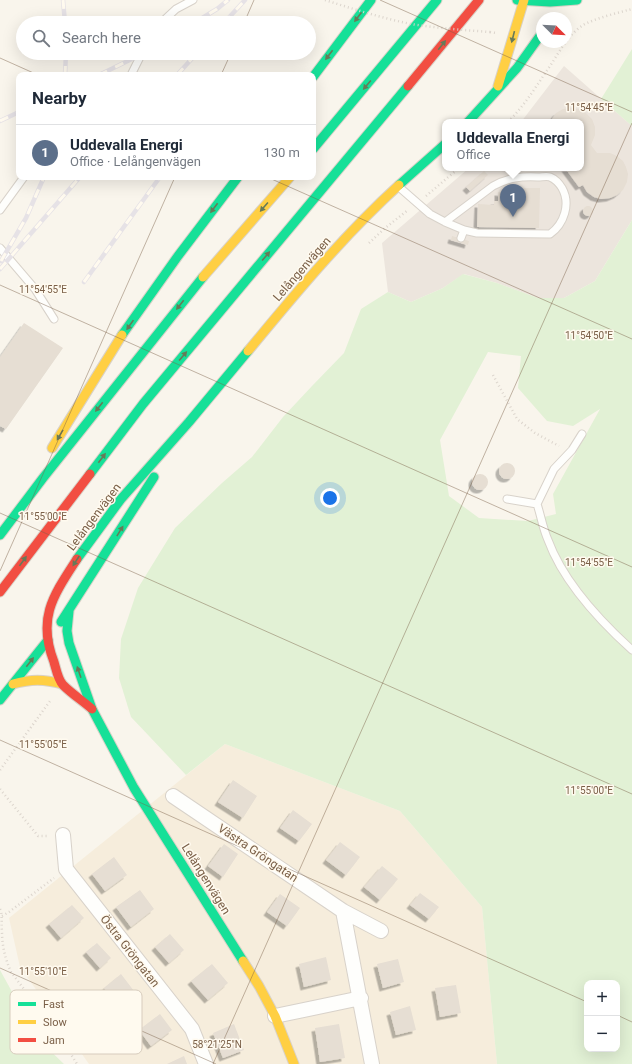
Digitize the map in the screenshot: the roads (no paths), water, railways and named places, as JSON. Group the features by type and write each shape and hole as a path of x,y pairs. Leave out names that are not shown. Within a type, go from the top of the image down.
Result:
{"main road":[{"path":"316,73 371,0"},
{"path":"316,146 437,0"},
{"path":"0,592 142,404 479,0"},
{"path":"517,0 549,4 577,0"},
{"path":"496,91 507,60 517,19 524,0"},
{"path":"471,119 520,66 536,44"},
{"name":"Lelångenvägen","path":"92,709 62,684 50,652 47,616 57,589 121,499 189,422 312,274 374,208 442,147"},
{"path":"8,524 72,415 122,335 178,256 236,180"},
{"path":"0,535 192,290 287,180"},
{"name":"Lelångenvägen","path":"48,640 69,611 189,422"},
{"name":"Lelångenvägen","path":"69,611 67,631 69,643 92,709 134,788 259,986 275,1016 294,1064"},
{"path":"0,700 48,640"},
{"path":"13,684 29,679 62,684"}],"street":[{"name":"Västra Gröngatan","path":"173,796 343,911 381,931"},
{"name":"Östra Gröngatan","path":"63,835 66,869 192,1029 206,1064"},
{"path":"343,911 372,1064"},
{"path":"275,1016 360,998"}],"lane":[{"path":"168,16 176,9 193,0"},
{"path":"132,72 138,60"},
{"path":"398,186 430,214 445,222 464,230 477,233 550,234 557,229 565,214 566,204 563,189 558,182 551,177 526,176 509,179 493,186 445,222"},
{"path":"0,210 22,180"},
{"path":"461,238 464,230"},
{"path":"0,248 35,289 54,318"},
{"path":"582,434 572,450 554,469 537,504 547,539 564,572 584,601 632,650"},
{"path":"507,499 537,504"}],"railway":[{"path":"63,0 64,16"},
{"path":"206,16 228,0"},
{"path":"230,16 245,0"},
{"path":"65,72 66,60"},
{"path":"105,72 130,60"},
{"path":"180,72 191,60"},
{"path":"0,121 16,113"},
{"path":"1,261 26,218 43,180"},
{"path":"0,269 77,180"},
{"path":"84,282 158,180"}],"place":[{"name":"Uddevalla Energi","path":"513,217"}]}
